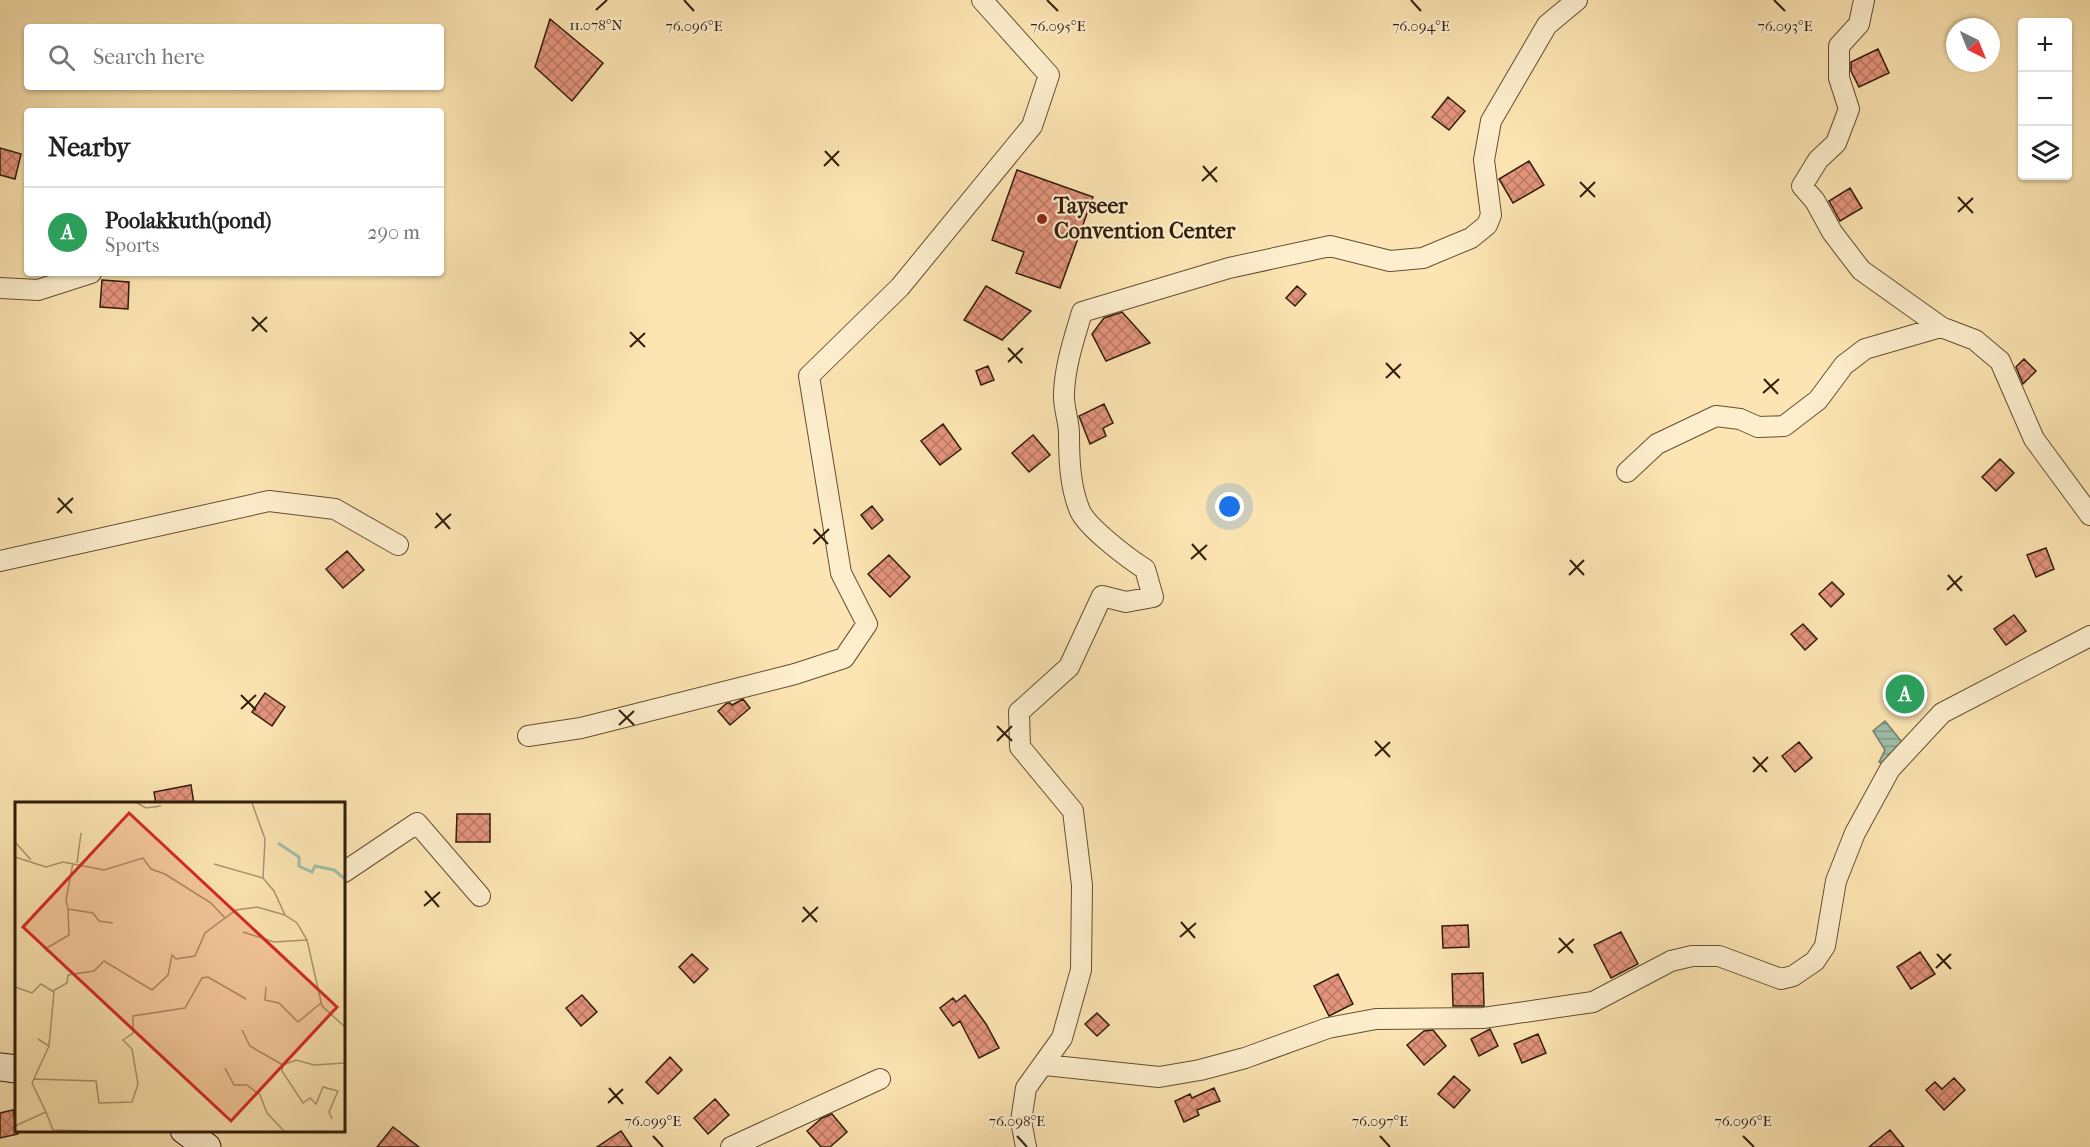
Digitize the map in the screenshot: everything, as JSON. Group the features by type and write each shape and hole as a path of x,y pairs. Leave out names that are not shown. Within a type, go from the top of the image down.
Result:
{"main road":[{"path":"0,1067 15,1069"},
{"path":"185,1132 207,1147"}],"street":[{"path":"528,736 581,728 795,674 844,658 867,624 841,573 809,376 900,287 1032,126 1049,75 982,0"},
{"path":"1026,1147 1022,1121 1026,1088 1045,1065 1062,1038 1081,970 1082,885 1073,811 1020,747 1019,712 1069,668 1102,596 1126,602 1153,597 1145,569 1106,540 1081,513 1069,467 1069,430 1063,395 1068,361 1082,312 1229,268 1330,246 1390,261 1423,258 1471,238 1487,225 1491,215 1484,160 1491,121 1547,26 1577,0"},
{"path":"1864,0 1859,24 1839,46 1839,78 1849,109 1836,143 1818,160 1802,186 1815,201 1832,232 1861,270 1941,327 1975,340 2000,361 2034,439 2090,515"},
{"path":"0,288 38,291 83,276"},
{"path":"1627,472 1657,444 1716,416 1740,419 1758,427 1784,426 1818,400 1844,365 1864,349 1941,327"},
{"path":"0,561 269,501 335,509 398,545"},
{"path":"1045,1065 1159,1077 1200,1070 1245,1058 1328,1028 1377,1018 1483,1018 1593,1002 1671,961 1692,956 1719,956 1781,979 1793,976 1815,961 1825,946 1836,881 1855,833 1890,769 1942,713 2090,636"},
{"path":"345,871 417,823 480,896"},
{"path":"731,1147 880,1079"}],"shaded area":[{"path":"1885,721 1910,752 1889,768 1879,762 1885,750 1873,731"}],"building":[{"path":"550,19 603,63 572,101 535,67"},
{"path":"1878,49 1889,73 1859,87 1851,71 1851,62"},
{"path":"1448,97 1465,111 1449,130 1432,117"},
{"path":"0,148 21,154 15,179 0,175"},
{"path":"1529,161 1544,185 1513,203 1499,179"},
{"name":"Tayseer Convention Center","path":"1017,170 1093,197 1060,288 1016,273 1024,252 992,240"},
{"path":"1850,188 1862,208 1840,221 1829,201"},
{"path":"102,280 129,282 128,309 100,307"},
{"path":"986,286 1031,311 1002,340 964,320"},
{"path":"1297,286 1306,294 1295,306 1286,298"},
{"path":"1122,312 1150,343 1106,361 1092,334 1104,318"},
{"path":"2024,359 2036,371 2023,384 2016,367"},
{"path":"988,366 994,380 981,385 976,371"},
{"path":"1104,404 1113,423 1103,428 1106,436 1090,444 1079,416"},
{"path":"943,424 961,449 940,465 921,441"},
{"path":"1033,435 1050,455 1029,472 1012,453"},
{"path":"2000,459 2014,473 1996,491 1982,477"},
{"path":"872,506 883,520 872,529 861,515"},
{"path":"2046,548 2054,569 2036,577 2027,555"},
{"path":"347,551 364,570 343,588 326,569"},
{"path":"889,555 910,577 890,597 868,574"},
{"path":"1832,582 1844,594 1831,607 1819,594"},
{"path":"2014,615 2026,631 2006,645 1994,629"},
{"path":"1803,624 1817,639 1805,650 1791,634"},
{"path":"265,693 285,707 272,726 252,712"},
{"path":"743,699 750,708 730,725 718,711 727,703 732,705"},
{"path":"1799,742 1812,758 1795,772 1782,756"},
{"path":"191,785 194,802 156,802 154,792"},
{"path":"457,814 490,814 490,842 456,842"},
{"path":"1468,925 1469,947 1443,948 1442,926"},
{"path":"1621,932 1638,964 1611,978 1594,945"},
{"path":"1920,952 1935,974 1911,989 1897,967"},
{"path":"692,954 708,969 694,983 679,967"},
{"path":"1483,973 1484,1006 1453,1006 1452,974"},
{"path":"1338,974 1353,1004 1329,1016 1314,986"},
{"path":"582,995 597,1012 581,1026 566,1008"},
{"path":"965,995 986,1024 999,1048 979,1058 960,1021 953,1026 940,1008 953,998 956,1002"},
{"path":"1097,1013 1109,1025 1097,1036 1085,1024"},
{"path":"1490,1029 1498,1046 1479,1056 1471,1039"},
{"path":"1433,1030 1446,1046 1424,1065 1407,1045 1424,1031"},
{"path":"1538,1034 1546,1053 1522,1063 1514,1044"},
{"path":"670,1057 682,1070 658,1094 646,1082"},
{"path":"1454,1076 1470,1090 1454,1108 1438,1094"},
{"path":"1954,1078 1965,1090 1944,1110 1926,1090 1935,1082 1942,1089"},
{"path":"1214,1088 1220,1101 1197,1110 1199,1115 1184,1122 1175,1101 1190,1094 1192,1098"},
{"path":"715,1099 729,1115 708,1134 694,1118"},
{"path":"13,1110 15,1132 18,1134 0,1138 0,1113"},
{"path":"832,1114 847,1132 830,1147 821,1147 807,1131 822,1118"},
{"path":"393,1127 419,1147 377,1147"},
{"path":"1890,1130 1904,1147 1869,1147"},
{"path":"621,1131 632,1147 597,1147"}],"place":[{"name":"Tayseer Convention Center","path":"1042,219"},
{"name":"Poolakkuth(pond)","path":"1905,694"}]}
